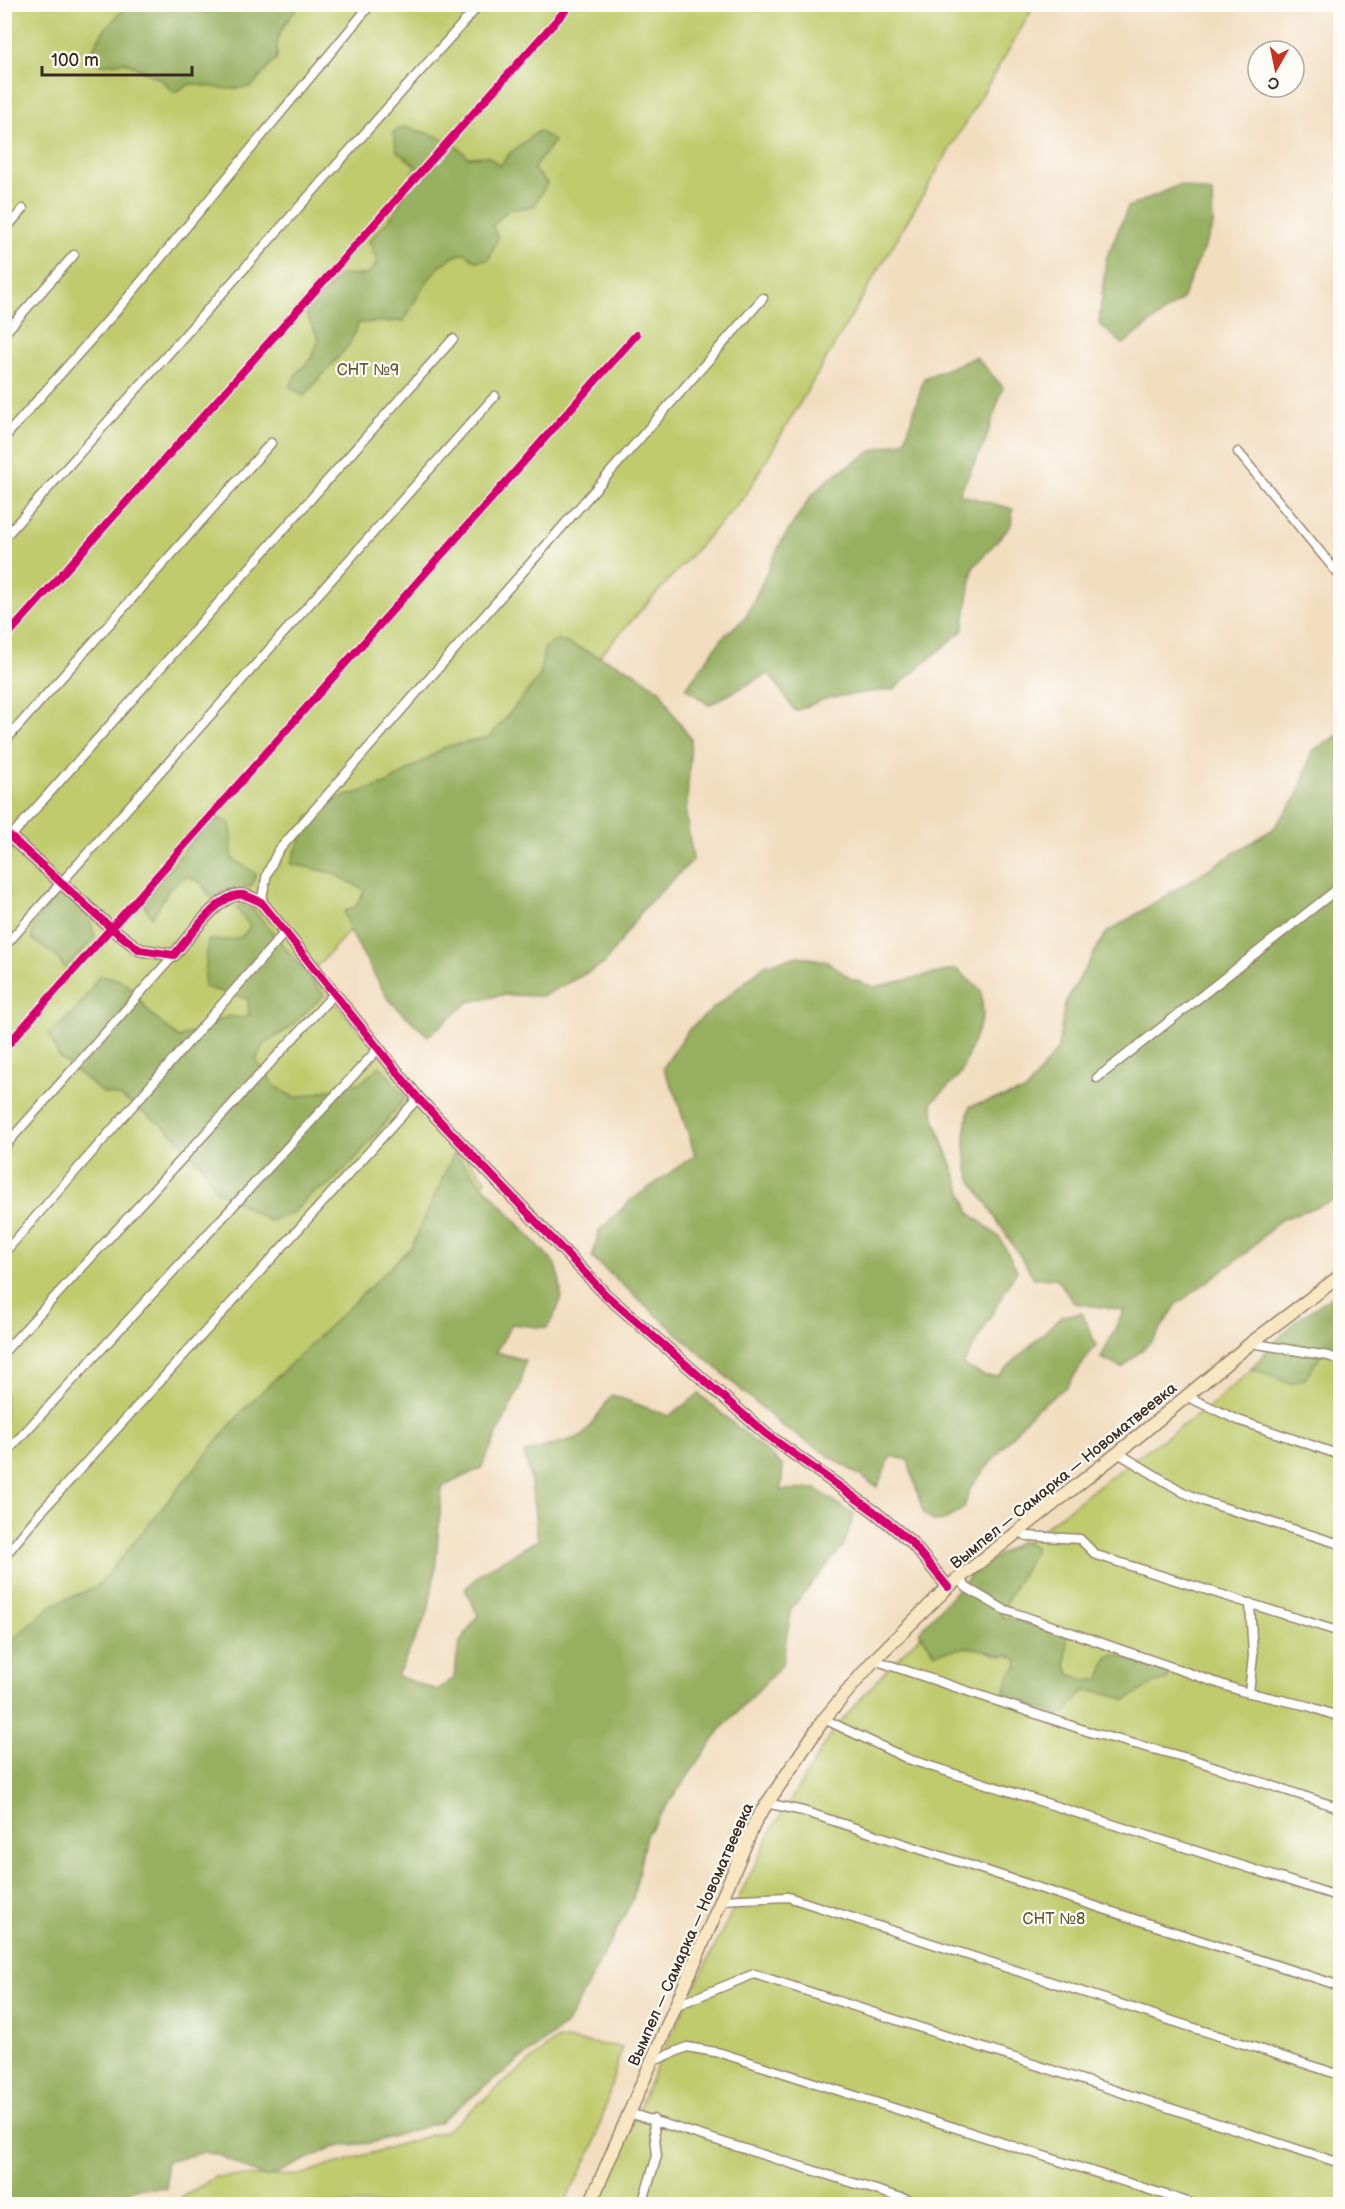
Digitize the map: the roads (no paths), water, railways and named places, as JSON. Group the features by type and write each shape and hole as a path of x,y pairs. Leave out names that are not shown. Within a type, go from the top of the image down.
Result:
{"main road":[{"name":"Вымпел — Самарка — Новоматвеевка","path":"590,2205 720,1900 766,1803 824,1719 874,1660 948,1587 1017,1530 1188,1397 1251,1343 1341,1276"}],"street":[{"path":"4,438 125,301 371,4"},
{"path":"4,538 480,4"},
{"path":"4,639 572,4"},
{"path":"4,231 23,209"},
{"path":"4,334 74,255"},
{"path":"261,902 267,874 278,851 764,298"},
{"path":"4,1049 636,335"},
{"path":"174,955 140,950 111,928 7,837 453,339"},
{"path":"4,947 495,396"},
{"path":"4,742 271,443"},
{"path":"1238,452 1341,576"},
{"path":"1096,1078 1341,887"},
{"path":"4,1147 219,903 232,896 243,895 261,902 418,1098 606,1295 766,1434 875,1512 911,1542 948,1587"},
{"path":"4,1253 285,932"},
{"path":"4,1352 334,994"},
{"path":"4,1455 378,1048"},
{"path":"4,1557 48,1504 418,1098"},
{"path":"1251,1343 1341,1360"},
{"path":"1188,1397 1238,1420 1341,1455"},
{"path":"1118,1453 1206,1502 1341,1544"},
{"path":"1017,1530 1027,1536 1080,1539 1096,1555 1341,1632"},
{"path":"959,1579 967,1588 1003,1609 1249,1693 1308,1706 1341,1717"},
{"path":"1249,1693 1253,1656 1250,1603"},
{"path":"874,1660 1093,1733 1191,1759 1341,1808"},
{"path":"824,1719 908,1759 1341,1897"},
{"path":"766,1803 803,1811 1341,1986"},
{"path":"720,1900 788,1897 1341,2075"},
{"path":"675,2007 754,1974 1341,2163"},
{"path":"651,2062 687,2047 721,2052 1194,2205"},
{"path":"629,2114 653,2119 921,2205"},
{"path":"644,2204 657,2156 653,2119"}],"park label":[{"name":"СНТ №9","path":"368,369"},
{"name":"СНТ №8","path":"1054,1918"}]}
